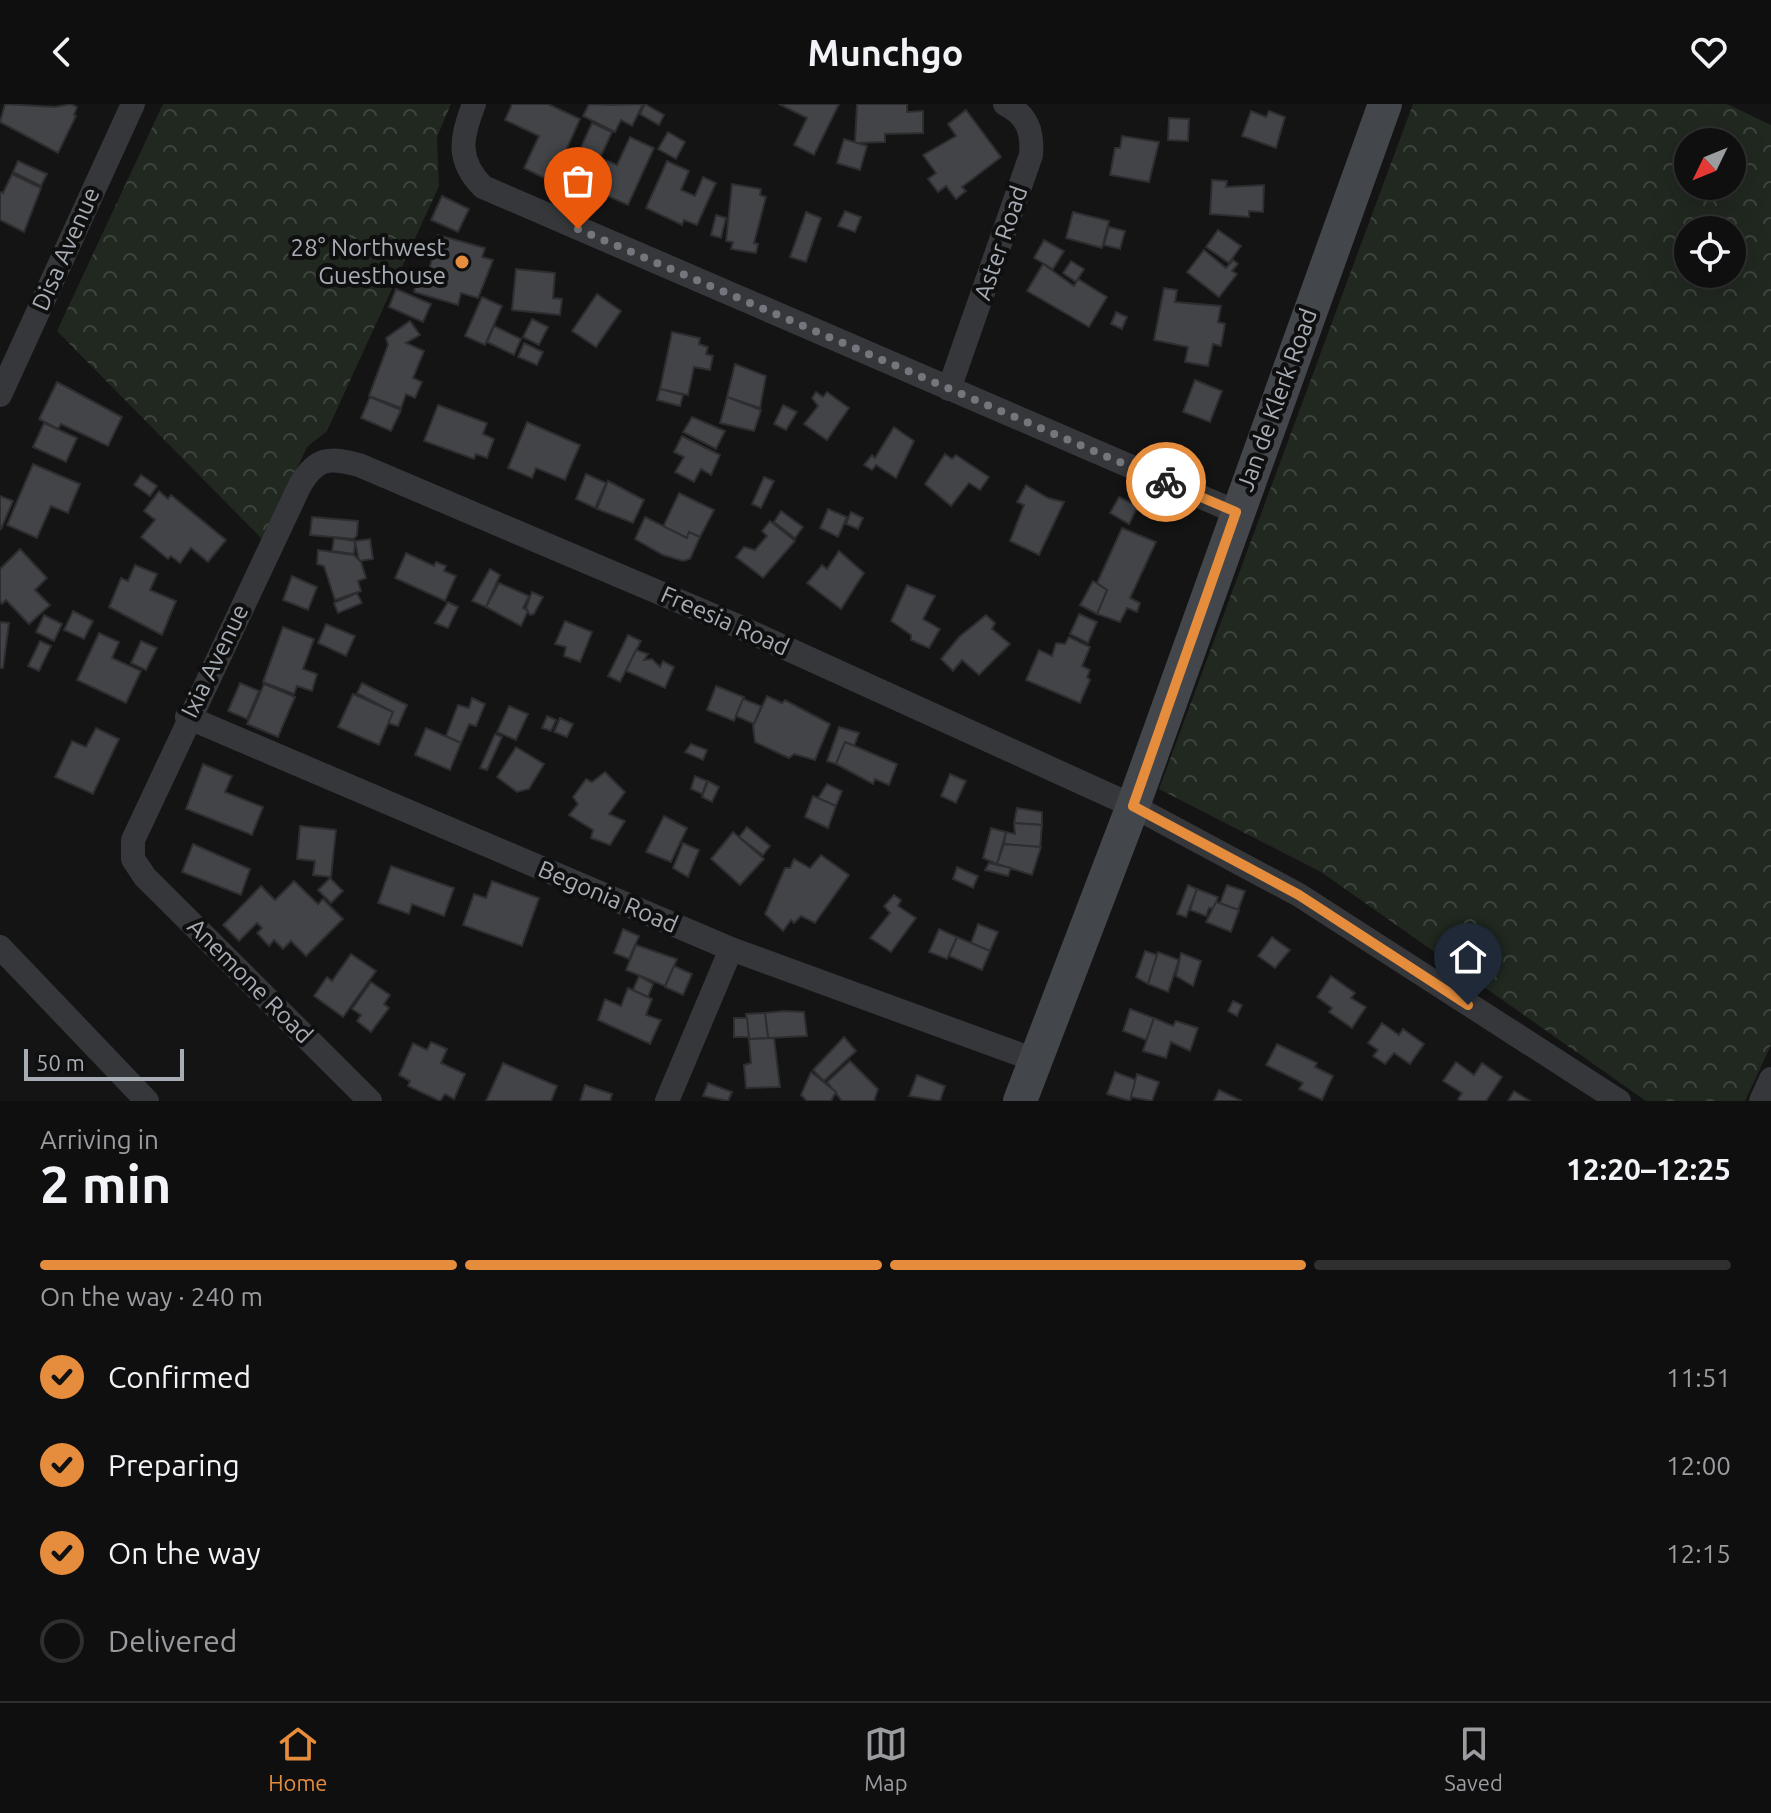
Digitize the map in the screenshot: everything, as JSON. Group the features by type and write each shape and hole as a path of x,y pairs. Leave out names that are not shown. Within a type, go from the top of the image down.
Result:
{"street":[{"name":"Disa Avenue","path":"0,395 133,104"},
{"path":"474,104 461,142 469,170 483,187 1236,512"},
{"name":"Aster Road","path":"949,389 1031,155 1029,126 1015,109 1005,104"},
{"name":"Jan de Klerk Road","path":"1020,1101 1133,806 1385,104"},
{"name":"Freesia Road","path":"312,467 330,458 359,465 733,624 1133,806 1299,895 1619,1101"},
{"name":"Ixia Avenue","path":"133,859 133,840 187,717 312,467"},
{"name":"Begonia Road","path":"187,717 731,949 1035,1060"},
{"name":"Anemone Road","path":"133,859 145,877 370,1101"},
{"path":"0,947 147,1101"},
{"path":"667,1101 731,949"},
{"path":"1761,1101 1771,1079"}],"green space":[{"path":"163,104 451,104 437,137 439,186 327,431 307,447 263,540 57,331"},
{"path":"1413,104 1727,104 1771,125 1771,1045 1745,1101 1646,1101 1321,872 1159,789"}],"building":[{"path":"5,104 55,107 71,104 77,107 76,116 58,153 0,122"},
{"path":"512,104 548,104 580,119 552,182 524,168 539,136 505,120"},
{"path":"589,104 643,104 632,126 621,120 615,132 583,116"},
{"path":"645,104 664,115 659,125 640,114"},
{"path":"779,104 839,104 814,155 794,145 807,118"},
{"path":"857,104 907,104 907,112 923,111 923,133 885,134 885,142 855,143"},
{"path":"966,110 1001,157 962,187 966,191 956,199 946,186 938,192 928,179 936,173 923,155 956,136 948,124"},
{"path":"1251,111 1266,117 1269,111 1285,117 1276,148 1242,136"},
{"path":"1169,118 1189,119 1188,141 1168,140"},
{"path":"592,123 612,132 600,158 617,165 630,137 654,148 628,205 567,178"},
{"path":"668,132 685,142 676,159 658,149"},
{"path":"1122,136 1159,142 1149,182 1110,175 1115,148 1120,148"},
{"path":"844,139 867,146 860,170 837,163"},
{"path":"18,161 47,174 41,186 13,172"},
{"path":"667,161 689,171 681,190 695,196 703,177 716,183 697,225 684,220 682,225 646,208"},
{"path":"12,174 41,188 24,232 0,220 0,192 3,193"},
{"path":"1212,180 1227,181 1226,187 1264,185 1263,212 1249,211 1249,217 1210,214"},
{"path":"732,184 761,189 760,195 766,197 754,243 758,244 756,253 731,249 733,242 726,241"},
{"path":"442,196 469,209 458,232 431,220"},
{"path":"845,211 861,217 855,232 838,226"},
{"path":"806,212 821,218 806,262 790,257"},
{"path":"1073,212 1109,221 1102,248 1066,238"},
{"path":"716,215 726,218 721,238 711,235"},
{"path":"1109,227 1125,231 1120,249 1104,245"},
{"path":"1218,230 1241,246 1229,263 1206,247"},
{"path":"438,235 485,248 482,257 493,260 478,298 461,293 458,305 414,292 419,271 428,274"},
{"path":"1044,240 1064,251 1053,269 1034,258"},
{"path":"1204,250 1226,268 1233,260 1238,264 1232,271 1237,274 1219,297 1187,272"},
{"path":"1071,261 1084,269 1076,282 1063,273"},
{"path":"1043,264 1074,286 1078,279 1107,297 1089,327 1027,291"},
{"path":"516,269 555,273 553,298 562,299 560,315 512,310"},
{"path":"1164,288 1177,290 1175,302 1221,306 1218,322 1225,324 1221,346 1213,344 1208,366 1185,362 1188,347 1154,340"},
{"path":"396,289 431,304 423,322 389,307"},
{"path":"597,294 621,311 596,347 572,331"},
{"path":"482,297 502,306 485,345 465,336"},
{"path":"1116,312 1127,317 1122,329 1111,324"},
{"path":"532,319 548,327 539,345 523,337"},
{"path":"410,321 420,335 406,343 424,351 413,378 422,382 415,398 406,394 401,408 369,396 388,345 386,338"},
{"path":"494,326 521,339 514,355 487,342"},
{"path":"672,332 700,338 699,344 708,347 706,354 713,356 710,370 694,367 688,395 660,389"},
{"path":"524,343 543,352 537,365 518,357"},
{"path":"735,364 766,376 760,408 727,397"},
{"path":"1195,380 1222,391 1210,422 1183,412"},
{"path":"57,382 122,417 108,446 61,424 58,429 39,419"},
{"path":"660,389 683,395 680,406 657,400"},
{"path":"816,392 823,397 827,392 849,408 827,440 804,424 818,406 812,398"},
{"path":"370,397 401,410 391,431 361,418"},
{"path":"727,397 761,410 754,431 720,423"},
{"path":"438,405 487,423 483,434 494,439 487,458 476,454 474,459 424,441"},
{"path":"783,405 797,412 786,430 774,424"},
{"path":"692,417 725,431 716,449 683,432"},
{"path":"527,422 580,445 565,480 536,468 532,478 508,468"},
{"path":"44,423 77,438 66,462 33,447"},
{"path":"894,427 914,441 896,478 876,465 872,470 864,465 872,455 875,458"},
{"path":"682,436 720,455 711,475 701,469 694,482 675,472 684,457 674,452"},
{"path":"945,454 952,459 956,455 989,477 980,490 969,483 951,506 925,484"},
{"path":"33,464 80,484 68,513 51,506 37,538 7,525"},
{"path":"586,474 606,483 595,508 576,499"},
{"path":"141,475 157,486 150,496 134,485"},
{"path":"764,477 774,481 761,508 752,504"},
{"path":"608,481 644,500 633,523 597,509"},
{"path":"1026,485 1048,498 1064,502 1039,555 1010,541 1024,505 1017,502"},
{"path":"159,491 168,499 171,495 226,540 208,562 191,548 180,563 171,556 168,559 141,537 155,520 144,511"},
{"path":"679,493 714,510 700,537 689,532 687,538 663,527"},
{"path":"0,496 13,501 1,529 0,528"},
{"path":"1119,497 1138,506 1129,524 1110,513"},
{"path":"828,509 847,517 838,537 820,528"},
{"path":"781,511 803,527 795,538 774,522"},
{"path":"851,512 863,518 858,529 846,524"},
{"path":"312,517 358,521 357,535 354,539 310,535"},
{"path":"645,517 687,538 689,532 700,537 690,559 683,561 663,555 635,539"},
{"path":"770,521 795,541 763,578 736,557 744,547 755,550 767,536 762,531"},
{"path":"1122,528 1156,542 1130,598 1140,603 1137,612 1127,608 1120,622 1097,614 1107,590 1097,583"},
{"path":"334,538 355,541 354,554 332,551"},
{"path":"370,539 373,559 359,561 355,541"},
{"path":"20,549 47,578 35,590 50,605 29,624 6,600 2,604 0,601 0,569"},
{"path":"318,550 354,555 361,562 366,578 358,581 361,591 335,600 324,566 317,564"},
{"path":"839,551 864,573 841,609 807,583 822,565 827,569"},
{"path":"406,553 434,566 436,562 446,566 444,571 456,576 445,601 395,578"},
{"path":"135,565 157,574 150,590 176,601 162,635 109,607 121,578 128,581"},
{"path":"490,569 500,575 486,607 472,601"},
{"path":"292,576 317,587 308,610 283,600"},
{"path":"1093,581 1107,590 1097,614 1080,605"},
{"path":"499,583 529,596 523,608 528,611 521,626 486,607"},
{"path":"907,585 935,596 923,619 940,629 929,648 911,640 911,635 891,621"},
{"path":"532,592 543,597 534,614 530,615 526,608"},
{"path":"357,593 362,603 338,613 334,603"},
{"path":"448,602 458,607 448,628 435,623"},
{"path":"73,611 93,621 84,639 64,630"},
{"path":"1079,614 1097,622 1088,643 1070,634"},
{"path":"44,615 62,624 54,641 36,632"},
{"path":"986,615 995,623 992,629 1010,644 979,675 962,660 953,671 941,659 959,637"},
{"path":"565,621 592,632 580,662 564,656 566,647 555,644"},
{"path":"0,622 9,623 3,668 0,668"},
{"path":"326,624 355,636 346,656 318,643"},
{"path":"283,627 314,639 303,669 317,674 312,691 297,686 294,694 263,682"},
{"path":"99,633 119,642 112,658 141,671 126,703 77,680"},
{"path":"628,635 641,641 620,682 608,676"},
{"path":"1069,637 1090,647 1082,666 1090,670 1087,677 1090,680 1080,703 1026,680 1039,650 1052,656 1056,643 1065,644"},
{"path":"40,641 51,646 39,671 28,666"},
{"path":"141,641 157,648 146,670 131,663"},
{"path":"636,650 648,654 644,660 652,659 660,667 663,661 674,667 665,688 626,671"},
{"path":"240,683 259,691 247,719 228,711"},
{"path":"362,683 407,705 398,726 388,723 393,712 357,693"},
{"path":"264,684 295,697 278,737 247,724"},
{"path":"716,686 744,697 734,721 707,710"},
{"path":"353,694 393,712 379,745 338,727"},
{"path":"767,696 782,703 785,700 830,724 815,760 794,754 789,758 755,742 753,726"},
{"path":"472,698 485,704 476,726 469,724 461,743 446,736 458,705 469,708"},
{"path":"743,699 761,706 754,724 736,716"},
{"path":"509,706 528,714 516,740 497,732"},
{"path":"547,716 556,720 551,731 542,728"},
{"path":"560,718 573,724 567,737 554,732"},
{"path":"839,727 859,733 854,746 845,742 836,764 827,761"},
{"path":"96,728 119,739 93,794 55,777 72,741 86,747"},
{"path":"426,728 461,743 450,770 415,755"},
{"path":"495,734 502,737 487,770 480,768"},
{"path":"845,742 897,764 889,785 875,779 873,784 836,764"},
{"path":"691,744 707,750 703,760 685,752"},
{"path":"516,747 544,764 529,789 517,792 497,777"},
{"path":"203,764 232,776 225,792 263,807 252,835 186,809"},
{"path":"605,772 625,792 609,814 625,821 610,845 591,838 593,830 569,815 578,804 573,797 586,779 592,782"},
{"path":"950,774 966,781 956,803 941,796"},
{"path":"695,776 707,781 702,794 691,789"},
{"path":"708,781 719,787 712,802 702,797"},
{"path":"827,784 842,791 836,806 818,798"},
{"path":"813,796 836,806 828,828 805,817"},
{"path":"1017,808 1042,812 1042,825 1014,823"},
{"path":"664,816 687,828 671,862 646,852"},
{"path":"1014,823 1042,825 1040,848 1004,844 1006,832 1015,834"},
{"path":"300,826 336,830 331,877 313,875 315,861 297,859"},
{"path":"747,827 770,846 763,855 739,837"},
{"path":"991,828 1006,832 997,864 983,858"},
{"path":"733,832 764,859 740,885 711,859"},
{"path":"683,843 699,850 688,877 673,868"},
{"path":"193,844 250,869 241,895 182,872"},
{"path":"1004,844 1041,847 1032,875 997,864"},
{"path":"821,855 849,875 815,923 801,916 794,923 791,920 783,931 765,914 785,868 790,868 794,859 810,868"},
{"path":"989,863 1011,868 1008,876 985,870"},
{"path":"391,866 454,888 444,916 412,904 409,914 378,903"},
{"path":"957,867 978,876 973,888 953,879"},
{"path":"330,878 343,891 331,903 318,890"},
{"path":"294,881 318,904 323,899 343,919 306,956 291,941 283,949 274,940 269,946 257,933 262,928 257,923 239,941 223,925 261,886 275,900"},
{"path":"492,881 539,898 522,946 463,925 474,894 486,898"},
{"path":"1188,885 1197,889 1186,917 1177,914"},
{"path":"1227,885 1245,891 1238,910 1220,903"},
{"path":"1197,889 1218,897 1214,909 1209,908 1206,916 1190,910"},
{"path":"894,895 901,900 898,906 916,918 891,952 870,938 890,913 884,906"},
{"path":"1216,902 1239,910 1231,932 1206,922"},
{"path":"978,924 998,932 990,951 971,943"},
{"path":"623,929 639,936 629,959 614,953"},
{"path":"939,929 957,937 947,959 929,952"},
{"path":"957,937 990,951 982,970 949,956"},
{"path":"1272,937 1290,950 1275,968 1258,956"},
{"path":"636,945 677,959 665,986 626,970"},
{"path":"1145,951 1157,955 1148,984 1136,977"},
{"path":"1158,952 1179,960 1168,992 1148,984"},
{"path":"1181,953 1201,961 1193,986 1176,976"},
{"path":"351,954 376,971 343,1017 314,996 327,977 332,981"},
{"path":"674,966 692,974 683,995 665,987"},
{"path":"639,976 653,984 648,997 633,990"},
{"path":"1331,976 1355,993 1351,998 1366,1007 1352,1028 1329,1012 1332,1008 1317,997"},
{"path":"371,982 390,995 384,1004 389,1008 371,1032 357,1021 361,1015 352,1009"},
{"path":"628,988 652,999 646,1015 661,1020 650,1044 598,1020 605,999 621,1006"},
{"path":"1233,1001 1242,1005 1237,1016 1228,1011"},
{"path":"1130,1009 1154,1018 1146,1040 1123,1031"},
{"path":"804,1012 807,1036 768,1038 765,1013"},
{"path":"765,1013 768,1038 749,1039 746,1014"},
{"path":"734,1018 747,1018 749,1037 734,1037"},
{"path":"1154,1018 1173,1026 1176,1021 1198,1028 1190,1051 1171,1042 1166,1058 1143,1051"},
{"path":"1382,1023 1399,1035 1403,1029 1424,1044 1410,1064 1394,1053 1385,1064 1373,1056 1378,1050 1368,1043"},
{"path":"844,1037 856,1051 824,1081 813,1070"},
{"path":"774,1038 780,1087 746,1088 744,1065 751,1063 749,1039"},
{"path":"431,1042 447,1049 441,1063 465,1074 454,1099 445,1094 440,1101 408,1086 410,1081 399,1075 413,1043 427,1050"},
{"path":"1277,1044 1317,1063 1315,1067 1333,1076 1322,1100 1299,1089 1303,1083 1266,1065"},
{"path":"850,1061 878,1089 874,1101 842,1101 827,1082"},
{"path":"1456,1062 1474,1075 1482,1063 1502,1077 1486,1101 1460,1101 1458,1099 1462,1093 1443,1081"},
{"path":"503,1063 557,1086 551,1101 486,1101"},
{"path":"811,1072 836,1092 831,1101 807,1101 801,1095"},
{"path":"1115,1072 1136,1080 1130,1101 1107,1094"},
{"path":"1137,1074 1159,1082 1152,1101 1131,1097"},
{"path":"917,1075 945,1086 940,1101 909,1096"},
{"path":"708,1083 732,1092 728,1101 703,1096"},
{"path":"585,1085 612,1094 610,1101 580,1101"},
{"path":"1219,1090 1242,1101 1214,1101"},
{"path":"1514,1091 1530,1101 1508,1101"}],"way so far":[{"path":"578,229 1166,482"}],"place":[{"name":"28° Northwest Guesthouse","path":"462,262"}],"route":[{"path":"1166,482 1236,512 1133,806 1299,895 1468,1005"}]}
